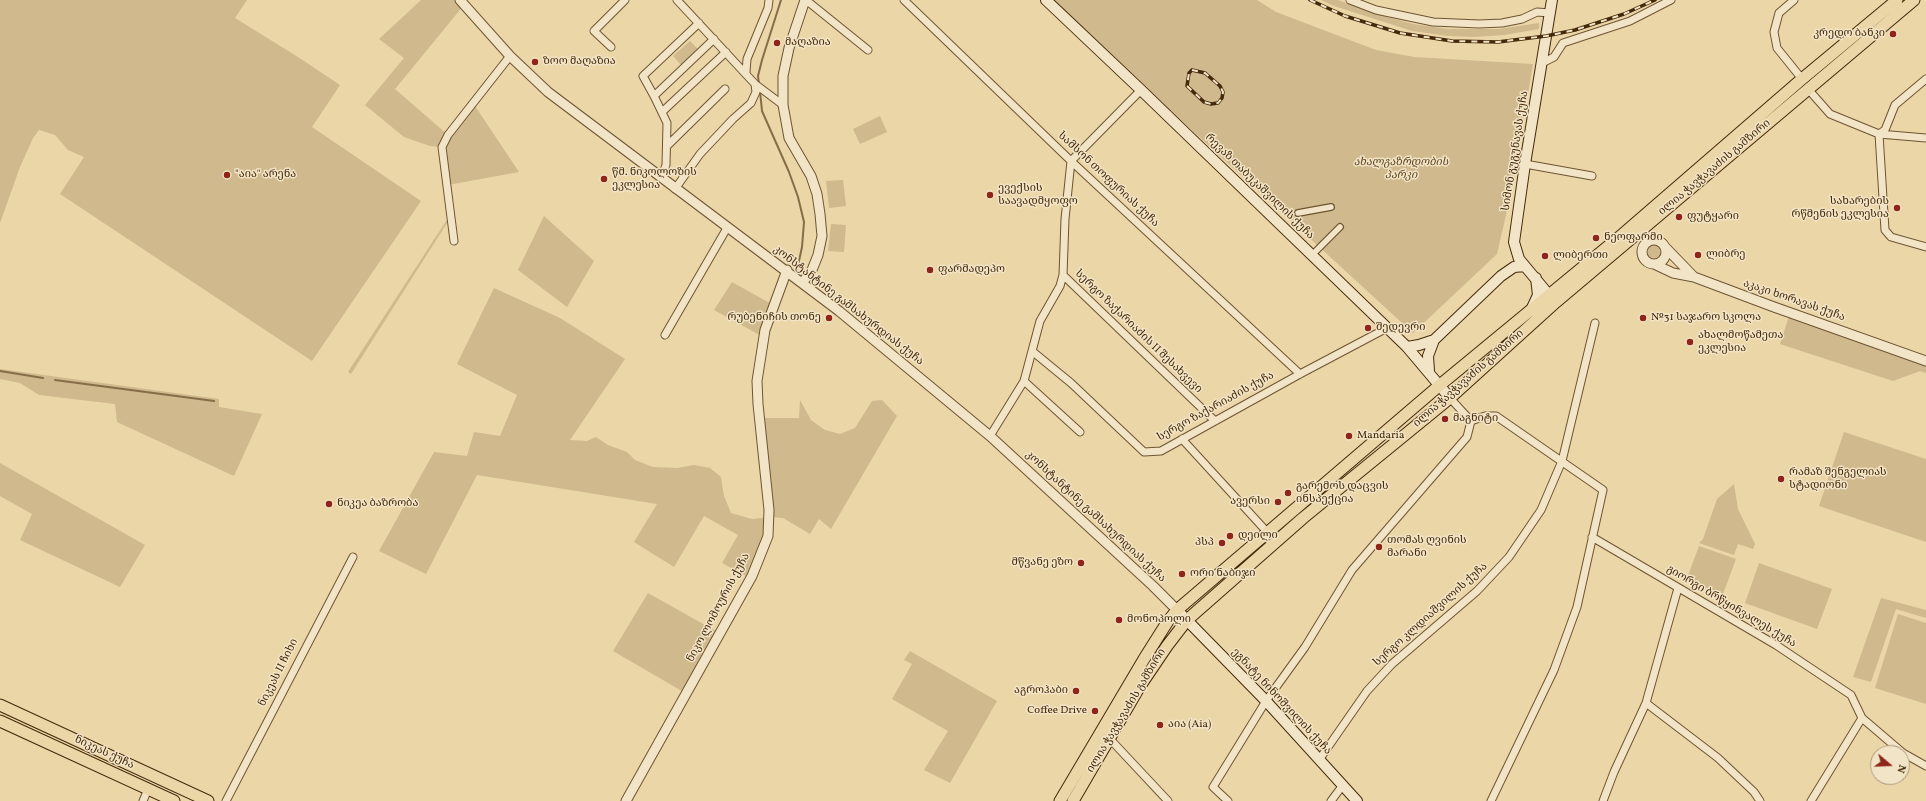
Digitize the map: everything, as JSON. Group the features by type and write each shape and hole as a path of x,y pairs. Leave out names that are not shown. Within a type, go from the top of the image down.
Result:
{"main road":[{"name":"რევაზ თაბუკაშვილის ქუჩა","path":"1046,0 1407,347 1429,371 1450,398"},
{"name":"სიმონ გუგუნავას ქუჩა","path":"1552,0 1525,164 1514,242 1516,254 1552,298"},
{"name":"ილია ჭავჭავაძის გამზირი","path":"1647,220 1802,79 1897,0"},
{"name":"ილია ჭავჭავაძის გამზირი","path":"1073,801 1149,672 1187,620 1303,518 1450,398 1552,298 1808,89 1914,0"},
{"path":"1501,276 1509,263 1514,242"},
{"path":"1407,347 1434,340 1501,276 1514,267 1525,266"},
{"path":"1530,311 1538,295 1536,278"},
{"name":"ილია ჭავჭავაძის გამზირი","path":"1060,801 1144,659 1168,621 1177,610 1440,385 1530,311 1552,298"},
{"path":"1429,371 1428,356 1434,340"},
{"name":"ეგნატე ნინოშვილის ქუჩა","path":"1177,610 1266,701 1357,801"},
{"name":"ნიკეას ქუჩა","path":"0,705 208,801"},
{"name":"ნიკეას ქუჩა","path":"0,721 174,801"}],"street":[{"name":"კონსტანტინე გამსახურდიას ქუჩა","path":"460,0 510,56 548,92 727,228 803,282 990,436 1153,586 1177,610"},
{"path":"611,47 594,31 625,0"},
{"path":"677,0 746,72 755,84 783,106"},
{"path":"746,72 747,59 752,43 768,8 769,0"},
{"path":"803,282 812,270 818,255 822,236 820,214 817,194 811,176 789,138 783,106 783,76 789,48 805,0 868,50"},
{"name":"სამსონ თოფურიას ქუჩა","path":"904,0 1071,161 1300,374"},
{"path":"1350,0 1376,10 1406,17 1453,23 1502,23 1522,18 1537,12 1550,13"},
{"path":"1542,63 1554,57 1563,43 1630,21 1671,0"},
{"path":"1794,0 1779,13 1774,32 1777,48 1802,79"},
{"path":"661,178 666,165 668,145 667,123 643,76 699,23"},
{"path":"654,96 714,39"},
{"path":"662,112 726,52"},
{"path":"454,241 442,147 448,135 510,56"},
{"path":"1879,134 1885,130 1895,105 1926,79"},
{"path":"675,189 700,154 733,118 752,103 756,92 755,84"},
{"path":"668,145 725,88"},
{"path":"1808,89 1830,114 1879,134 1926,138"},
{"path":"990,436 1024,381 1040,320 1060,286 1063,275 1065,219 1071,161 1141,90"},
{"path":"1879,134 1885,230 1891,237 1926,247"},
{"path":"1525,164 1592,176"},
{"path":"1298,213 1331,207"},
{"path":"1647,220 1662,244 1694,277"},
{"path":"1312,256 1340,226"},
{"path":"665,336 727,228"},
{"path":"1626,237 1642,253 1646,261 1654,264 1664,258 1662,244"},
{"path":"1642,253 1645,243 1649,240 1662,244"},
{"name":"აკაკი ხორავას ქუჩა","path":"1654,264 1673,273 1694,277 1752,300 1926,361"},
{"name":"ნიკო ლომოურის ქუჩა","path":"626,801 752,576 768,536 768,510 757,381 765,330 787,270"},
{"name":"სერგო ზაქარიაძის II შესახვევი","path":"1063,275 1216,421"},
{"name":"სერგო კლდიაშვილის ქუჩა","path":"1319,760 1367,691 1392,664 1477,591 1509,557 1541,510 1562,461 1595,323"},
{"name":"სერგო ზაქარიაძის ქუჩა","path":"1032,351 1070,383 1144,452 1161,451 1387,328"},
{"path":"1024,381 1080,432"},
{"path":"1450,398 1471,421"},
{"path":"1471,421 1485,416 1496,416 1603,490 1577,607 1554,670 1491,801"},
{"path":"1228,801 1214,787 1266,701 1305,647 1352,570 1467,437 1471,421"},
{"path":"1182,440 1268,533"},
{"name":"გიორგი ბრწყინვალეს ქუჩა","path":"1592,536 1776,645 1851,695 1862,718 1903,753 1926,766"},
{"name":"ნიკეას II ჩიხი","path":"226,801 353,557"},
{"path":"1603,801 1614,772 1646,703 1678,588"},
{"path":"1646,703 1718,758 1754,792 1760,801"},
{"path":"1811,801 1862,718"},
{"path":"1109,738 1168,801"},
{"path":"1331,801 1343,785"},
{"path":"143,801 148,789"}],"green space":[{"name":"\"აია\" არენა","path":"0,0 247,0 235,18 340,85 312,127 421,201 312,361 60,194 84,157 68,150 55,135 39,130 33,138 20,167 0,223"},
{"path":"421,0 460,0 464,5 395,89 448,135 473,103 519,172 448,185 442,147 430,146 404,137 365,105 404,58 379,39"},
{"name":"ახალგაზრდობის პარკი","path":"1054,0 1257,0 1276,12 1376,50 1414,57 1533,64 1511,193 1497,254 1413,333 1146,88"},
{"path":"1321,0 1338,0 1373,13 1413,24 1448,29 1499,29 1539,23 1539,29 1504,35 1474,37 1448,36 1412,31 1334,6"},
{"path":"690,41 698,49 681,65 673,56"},
{"path":"880,116 887,132 860,144 853,129"},
{"path":"843,180 846,206 829,208 826,181"},
{"path":"450,215 451,223 447,223 351,374 348,372"},
{"path":"544,216 594,261 567,307 518,270"},
{"path":"831,224 846,225 844,252 828,251"},
{"path":"1654,244 1659,246 1661,251 1659,256 1654,258 1649,256 1647,251 1649,246"},
{"path":"732,282 775,306 765,338 714,310"},
{"path":"494,288 560,318 625,359 570,440 587,441 596,437 608,445 627,452 635,460 653,467 677,468 694,465 710,468 721,477 724,496 731,513 752,519 771,517 752,579 722,563 738,535 704,516 674,567 634,542 657,504 477,475 426,574 379,551 434,452 467,456 474,432 500,436 517,395 457,364"},
{"path":"1789,316 1926,361 1926,373 1920,371 1893,381 1780,344"},
{"path":"0,369 219,399 219,407 262,414 234,476 117,422 115,404 39,395 20,383 0,379"},
{"path":"800,400 811,420 825,430 840,434 855,428 872,401 882,400 897,416 831,529 819,519 810,534 783,518 771,517 764,418 799,418"},
{"path":"1844,432 1926,459 1926,542 1819,506"},
{"path":"0,463 145,545 120,587 20,540 32,514 0,496"},
{"path":"1734,484 1738,509 1755,544 1753,549 1738,544 1734,555 1699,543 1703,539 1717,499"},
{"path":"1699,546 1736,559 1723,594 1686,581"},
{"path":"1759,563 1832,589 1817,629 1745,603"},
{"path":"648,593 721,634 687,694 613,651"},
{"path":"1881,598 1926,610 1926,618 1896,609 1871,682 1853,677"},
{"path":"1898,614 1926,623 1926,704 1875,688"},
{"path":"910,651 997,701 950,783 924,770 948,731 892,699 912,664 904,660"}],"waterway":[{"path":"759,84 758,76 762,60 781,0"},
{"path":"760,91 762,111 789,172 798,197 804,222 802,247 797,270"},
{"path":"0,371 43,378"},
{"path":"55,380 214,401"}],"railway":[{"path":"1310,0 1345,16 1400,33 1452,41 1498,42 1546,36 1575,30 1624,14 1655,0"},
{"path":"1192,70 1205,73 1220,86 1223,92 1222,98 1218,103 1211,104 1204,102 1187,86 1189,73 1192,70"}],"place":[{"name":"კრედო ბანკი","path":"1893,34"},
{"name":"მაღაზია","path":"777,43"},
{"name":"ზოო მაღაზია","path":"535,62"},
{"name":"\"აია\" არენა","path":"227,175"},
{"name":"წმ. ნიკოლოზის ეკლესია","path":"604,179"},
{"name":"ევექსის საავადმყოფო","path":"990,195"},
{"name":"სახარების რწმენის ეკლესია","path":"1897,208"},
{"name":"ფუტყარი","path":"1679,217"},
{"name":"ნეოფარმი","path":"1596,238"},
{"name":"ლიბრე","path":"1698,255"},
{"name":"ლიბერთი","path":"1545,256"},
{"name":"ფარმადეპო","path":"930,270"},
{"name":"რუბენიჩის თონე","path":"829,318"},
{"name":"№31 საჯარო სკოლა","path":"1643,318"},
{"name":"შედევრი","path":"1368,328"},
{"name":"ახალმოწამეთა ეკლესია","path":"1690,342"},
{"name":"მაგნიტი","path":"1445,419"},
{"name":"Mandaria","path":"1349,436"},
{"name":"რამაზ შენგელიას სტადიონი","path":"1781,479"},
{"name":"გარემოს დაცვის ინსპექცია","path":"1288,493"},
{"name":"ავერსი","path":"1278,502"},
{"name":"ნიკეა ბაზრობა","path":"329,504"},
{"name":"დეილი","path":"1230,536"},
{"name":"პსპ","path":"1222,543"},
{"name":"თომას ღვინის მარანი","path":"1379,547"},
{"name":"მწვანე ეზო","path":"1081,563"},
{"name":"ორი ნაბიჯი","path":"1182,574"},
{"name":"მონოპოლი","path":"1119,620"},
{"name":"აგროჰაბი","path":"1076,691"},
{"name":"Coffee Drive","path":"1095,711"},
{"name":"აია (Aia)","path":"1160,725"}]}
